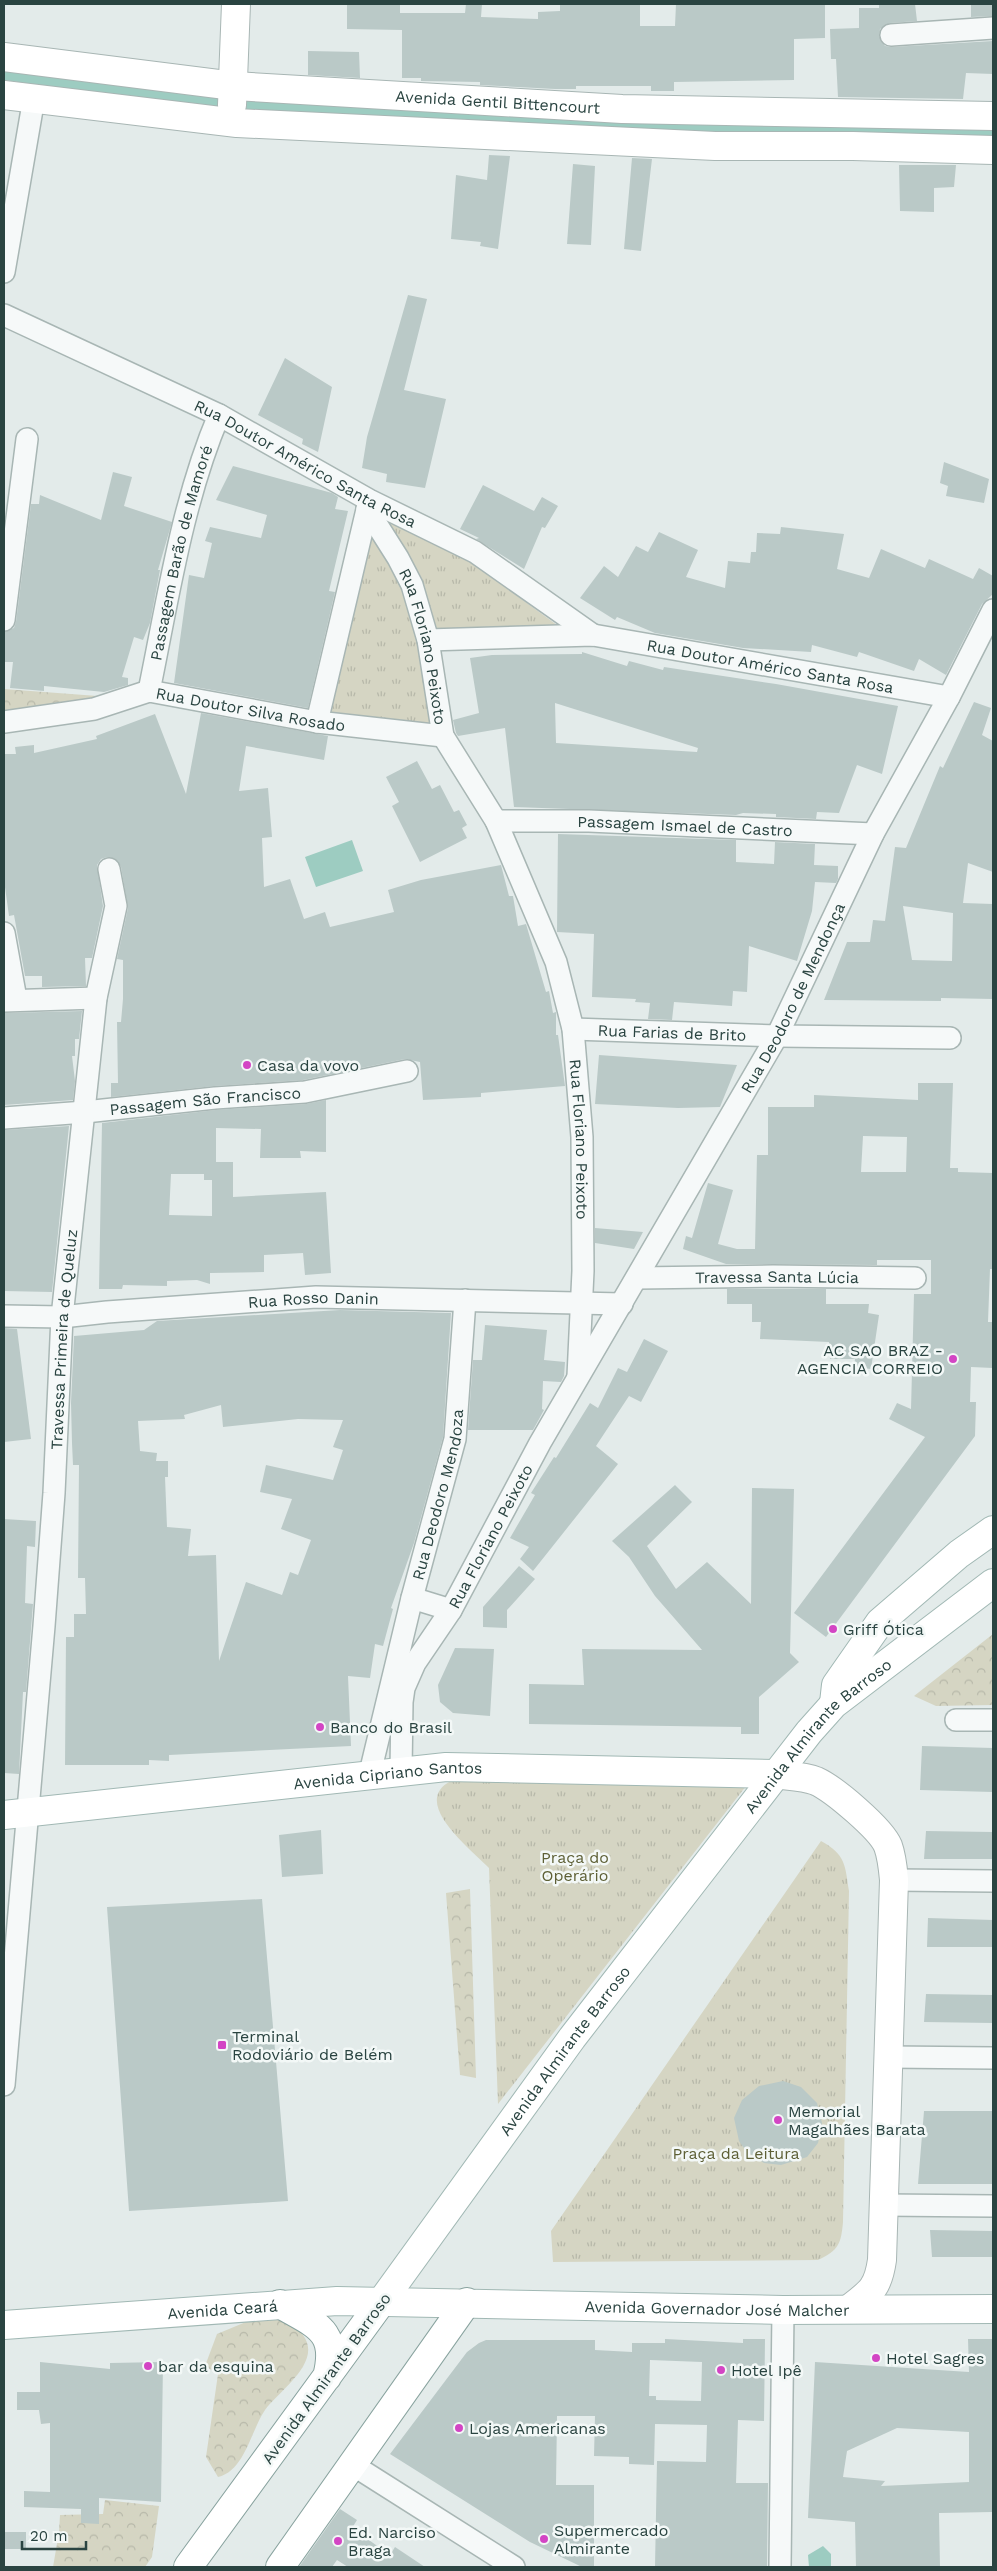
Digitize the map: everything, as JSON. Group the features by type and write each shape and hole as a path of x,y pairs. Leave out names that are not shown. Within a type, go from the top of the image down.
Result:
{"main road":[{"path":"232,105 236,4"},
{"name":"Avenida Gentil Bittencourt","path":"4,57 232,105 715,146 853,146 993,150"},
{"name":"Avenida Gentil Bittencourt","path":"4,95 34,98 232,105 622,109 993,116"},
{"path":"834,1704 836,1685 880,1622 959,1554 993,1530"},
{"name":"Avenida Almirante Barroso","path":"188,2567 572,2038 774,1774 834,1704 993,1583"},
{"name":"Avenida Cipriano Santos","path":"15,1814 401,1771 495,1767 774,1774"},
{"path":"774,1774 816,1781 849,1804 875,1829 888,1846 894,1880 879,2280 872,2291 849,2309"},
{"name":"Avenida Ceará","path":"4,2325 280,2304 382,2300 440,2302"},
{"name":"Avenida Governador José Malcher","path":"440,2302 783,2310 993,2308"},
{"path":"280,2567 467,2302"},
{"path":"280,2304 322,2329 330,2343 327,2377"}],"street":[{"path":"892,35 993,28"},
{"path":"4,272 34,98"},
{"name":"Rua Doutor Américo Santa Rosa","path":"4,315 219,415 368,504 475,552 593,634"},
{"name":"Passagem Barão de Mamoré","path":"149,691 187,512 208,442 219,415"},
{"path":"4,620 27,439"},
{"path":"317,722 368,504"},
{"name":"Rua Floriano Peixoto","path":"368,504 412,585 428,640 442,736 496,822 556,962 573,1029 582,1137 582,1302 578,1377 540,1443 451,1610 415,1663 404,1688 401,1720 401,1771"},
{"name":"Rua Deodoro de Mendonça","path":"578,1377 638,1278 777,1036 873,834 949,697 993,610"},
{"name":"Rua Doutor Américo Santa Rosa","path":"428,640 593,634 949,697"},
{"name":"Rua Doutor Silva Rosado","path":"4,722 94,708 149,691 317,722 442,736"},
{"name":"Passagem Ismael de Castro","path":"496,822 589,821 873,834"},
{"name":"Travessa Primeira de Queluz","path":"4,2084 15,1814 54,1493 62,1317 86,1112 96,998 116,906 109,869"},
{"path":"4,933 10,1000 96,998"},
{"name":"Rua Farias de Brito","path":"573,1029 777,1036 950,1038"},
{"name":"Passagem São Francisco","path":"4,1118 86,1112 215,1098 305,1092 407,1072"},
{"name":"Travessa Santa Lúcia","path":"638,1278 782,1276 915,1278"},
{"name":"Rua Rosso Danin","path":"4,1316 62,1317 316,1296 622,1304"},
{"name":"Rua Deodoro Mendoza","path":"369,1776 393,1684 412,1598 455,1439 465,1300"},
{"path":"412,1598 451,1610"},
{"path":"956,1720 993,1720"},
{"path":"894,1880 993,1882"},
{"path":"888,2057 993,2058"},
{"path":"883,2205 993,2206"},
{"path":"780,2567 783,2310"},
{"path":"352,2465 514,2567"}],"green space":[{"path":"371,505 468,560 561,628 420,632 435,730 325,714"},
{"path":"4,689 111,697 4,712"},
{"path":"993,1634 993,1705 936,1706 914,1696"},
{"name":"Praça do Operário","path":"451,1781 750,1781 498,2104 489,1868 458,1838 440,1813 437,1801 440,1790"},
{"name":"Praça da Leitura","path":"821,1841 835,1851 843,1861 849,1891 843,2222 838,2246 818,2260 553,2262 551,2231"},
{"path":"470,1889 476,2078 460,2075 446,1893"},
{"path":"270,2312 293,2322 308,2345 308,2355 297,2375 265,2410 235,2467 218,2477 206,2457 218,2374 205,2366 217,2334"},
{"path":"105,2500 159,2506 152,2557 145,2567 53,2567 60,2515 103,2514"}],"shaded area":[{"path":"4,68 993,125 993,141 804,137 233,113 4,80"},
{"path":"352,840 363,871 316,887 305,857"},
{"path":"823,2546 831,2554 831,2567 809,2567 808,2555"}],"building":[{"path":"347,4 400,4 400,13 465,13 466,4 482,4 481,17 538,19 538,12 560,11 560,4 640,4 640,26 675,26 676,4 825,4 825,38 794,39 794,80 674,82 674,91 651,91 651,86 576,86 576,89 555,89 480,85 480,82 421,81 421,78 402,78 402,30 347,29"},
{"path":"879,4 915,4 917,21 890,23 880,29 879,36 885,46 993,41 993,74 966,73 963,99 838,97 836,59 831,59 830,29 859,28 859,8 879,8"},
{"path":"971,4 993,4 993,16 971,17"},
{"path":"308,51 359,52 360,78 308,75"},
{"path":"489,155 510,156 498,249 480,246 481,242 451,239 456,175 487,180"},
{"path":"632,158 652,159 641,251 624,249"},
{"path":"573,164 595,166 591,245 567,244"},
{"path":"899,165 956,165 954,187 934,188 934,212 900,211"},
{"path":"408,295 427,299 404,390 446,399 425,488 386,482 387,474 362,468 367,437"},
{"path":"285,358 332,387 318,452 302,444 303,439 258,415"},
{"path":"944,462 989,479 984,503 946,496 948,486 940,483"},
{"path":"233,466 332,493 338,497 335,509 348,511 329,591 335,592 308,708 174,683 189,575 204,578 212,543 205,541 210,527 261,538 267,515 216,500"},
{"path":"113,472 132,477 124,506 172,522 158,570 160,570 150,623 143,640 134,637 122,677 128,678 128,685 104,692 44,686 44,691 10,688 13,662 4,662 4,632 14,628 16,622 31,504 39,504 40,495 101,520"},
{"path":"483,485 534,511 542,497 558,506 545,528 542,527 524,569 476,539 479,538 460,529"},
{"path":"781,527 844,534 837,569 869,578 881,549 925,568 929,559 973,579 979,568 993,576 993,594 982,604 946,675 919,659 914,671 859,652 857,657 812,645 811,652 743,648 655,633 617,617 615,620 580,598 604,566 618,577 636,546 648,552 659,532 698,550 686,577 725,588 728,561 750,563 751,552 756,552 757,533 780,534"},
{"path":"582,652 627,666 629,661 663,670 664,667 776,684 898,706 882,774 857,765 839,813 817,812 816,819 776,817 776,814 743,813 736,815 514,807 505,728 458,736 456,733 453,720 479,713 470,658 492,655 582,654","holes":["555,703 698,748 697,752 556,743"]},
{"path":"974,702 991,708 982,735 993,741 993,872 968,863 963,903 993,904 993,999 941,998 941,1001 824,1000 847,942 870,942 873,920 885,921 895,847 906,848 940,766 943,768","holes":["903,906 953,913 952,961 912,960"]},
{"path":"201,713 328,736 324,760 246,746 239,791 268,788 272,837 262,838 264,887 290,879 304,919 325,912 330,927 394,912 388,890 421,880 501,865 509,896 513,896 518,926 526,924 546,992 549,991 553,1013 556,1012 556,1035 558,1035 565,1086 481,1093 481,1097 423,1100 420,1062 405,1059 303,1080 214,1086 111,1097 111,1083 118,1083 117,1022 121,1022 123,999 123,960 117,959 128,908 121,867 118,861 107,857 101,859 97,865 103,906 92,958 85,958 86,986 42,987 42,976 25,976 14,915 9,916 4,880 4,754 16,754 15,747 34,745 34,753 97,739 96,736 155,714 186,794"},
{"path":"417,761 432,789 440,785 454,812 459,810 467,825 462,828 467,838 420,862 392,806 399,802 386,777"},
{"path":"558,834 736,840 736,862 774,864 775,842 815,844 814,865 838,866 838,879 836,883 815,882 812,911 797,961 749,946 747,992 733,991 732,1006 674,1002 672,1020 648,1019 650,1003 635,1002 636,999 592,997 594,934 557,932"},
{"path":"82,1011 79,1039 75,1039 75,1056 72,1056 75,1081 73,1100 4,1105 4,1013"},
{"path":"599,1055 737,1065 720,1107 678,1108 595,1104"},
{"path":"918,1083 953,1083 950,1168 958,1168 958,1172 993,1173 993,1269 990,1269 988,1322 993,1322 993,1368 971,1367 970,1402 976,1402 975,1436 826,1637 794,1613 925,1437 889,1419 897,1403 911,1409 914,1294 931,1294 931,1260 877,1260 877,1265 726,1264 683,1249 686,1236 692,1238 708,1183 733,1190 718,1244 737,1249 755,1249 757,1155 768,1155 768,1107 814,1107 814,1095 918,1100","holes":["863,1136 907,1137 906,1172 861,1172"]},
{"path":"326,1100 326,1152 300,1151 301,1158 260,1158 261,1129 216,1128 216,1162 233,1162 233,1197 326,1192 331,1273 305,1275 303,1253 264,1255 264,1272 210,1273 210,1284 197,1280 167,1281 167,1286 123,1285 122,1289 99,1289 102,1123 216,1110 306,1104","holes":["171,1174 204,1174 204,1180 212,1180 212,1216 169,1215"]},
{"path":"69,1126 52,1292 4,1291 4,1130"},
{"path":"595,1228 643,1232 634,1249 595,1243"},
{"path":"727,1289 826,1289 826,1304 869,1304 868,1313 879,1315 871,1369 854,1367 855,1359 830,1359 829,1342 760,1339 761,1322 752,1322 752,1304 727,1304"},
{"path":"340,1310 451,1313 443,1437 414,1543 391,1608 393,1609 383,1646 375,1644 370,1678 348,1676 351,1746 169,1755 169,1761 149,1760 149,1765 65,1765 66,1637 74,1637 74,1614 86,1614 85,1578 78,1578 79,1465 73,1465 72,1443 71,1403 74,1336 144,1330 157,1321","holes":["221,1405 223,1427 298,1419 343,1420 333,1447 343,1450 333,1480 266,1465 260,1492 292,1499 281,1529 311,1540 298,1575 290,1572 282,1595 246,1582 219,1661 216,1555 188,1556 191,1529 167,1527 165,1477 168,1477 168,1461 156,1461 157,1453 140,1451 138,1421 185,1419 184,1415"]},
{"path":"485,1325 547,1330 544,1360 565,1362 564,1376 561,1382 543,1381 542,1409 544,1410 533,1430 468,1430 473,1360 482,1360"},
{"path":"4,1328 17,1329 31,1439 4,1442"},
{"path":"644,1339 668,1351 641,1402 629,1396 596,1446 618,1464 533,1571 520,1559 529,1547 510,1538 535,1495 531,1493 554,1457 556,1458 590,1403 598,1408 618,1368 627,1372"},
{"path":"675,1485 692,1502 647,1546 676,1589 707,1562 751,1604 752,1488 794,1489 790,1653 799,1662 759,1697 759,1734 741,1734 741,1727 529,1724 529,1684 584,1685 582,1649 702,1650 655,1596 629,1557 612,1541"},
{"path":"4,1519 36,1521 35,1547 27,1546 25,1603 33,1604 26,1692 23,1692 19,1774 4,1773"},
{"path":"519,1566 535,1579 507,1610 507,1628 483,1627 483,1607"},
{"path":"455,1648 494,1649 490,1716 453,1713 440,1702 438,1685"},
{"path":"922,1746 993,1748 993,1792 920,1790"},
{"path":"321,1830 323,1874 282,1877 279,1835"},
{"path":"926,1831 993,1832 993,1859 924,1859"},
{"path":"262,1899 288,2201 129,2211 107,1907"},
{"path":"928,1918 993,1920 993,1947 927,1947"},
{"path":"926,1994 993,1995 993,2023 924,2022"},
{"name":"Memorial Magalhães Barata","path":"783,2081 801,2087 817,2103 822,2123 818,2143 807,2157 781,2165 764,2163 746,2151 739,2141 734,2118 742,2100 759,2086"},
{"path":"924,2111 993,2111 993,2184 918,2184"},
{"path":"930,2230 993,2231 993,2257 932,2257"},
{"path":"665,2339 743,2343 743,2339 765,2339 764,2421 738,2420 736,2483 768,2483 767,2567 655,2567 657,2461 706,2462 707,2425 655,2424 654,2465 629,2464 629,2457 594,2456 595,2416 557,2416 556,2485 594,2485 594,2567 582,2567 530,2542 390,2454 467,2352 486,2340 595,2340 595,2350 632,2352 632,2343 665,2343","holes":["650,2360 702,2362 701,2401 656,2400 656,2396 649,2396"]},
{"path":"968,2339 993,2339 993,2512 939,2513 940,2567 856,2567 855,2522 808,2518 815,2362 969,2372","holes":["897,2428 969,2432 969,2482 881,2486 885,2481 843,2477 847,2451"]},
{"path":"40,2362 110,2369 110,2363 163,2362 161,2502 99,2498 99,2524 81,2523 81,2509 24,2507 24,2491 50,2492 50,2423 41,2424 39,2410 17,2410 17,2392 40,2392"},
{"name":"Ed. Narciso Braga","path":"340,2509 357,2520 352,2528 390,2555 395,2547 425,2567 348,2567 337,2560 332,2567 299,2567"},
{"path":"4,2532 26,2532 26,2549 4,2549"}],"place":[{"name":"Casa da vovo","path":"247,1065"},
{"name":"AC SAO BRAZ - AGENCIA CORREIO","path":"953,1359"},
{"name":"Griff Ótica","path":"833,1629"},
{"name":"Banco do Brasil","path":"320,1727"},
{"name":"Terminal Rodoviário de Belém","path":"222,2045"},
{"name":"Memorial Magalhães Barata","path":"778,2120"},
{"name":"Hotel Sagres","path":"876,2358"},
{"name":"bar da esquina","path":"148,2366"},
{"name":"Hotel Ipê","path":"721,2370"},
{"name":"Lojas Americanas","path":"459,2428"},
{"name":"Supermercado Almirante","path":"544,2539"},
{"name":"Ed. Narciso Braga","path":"338,2541"}]}
